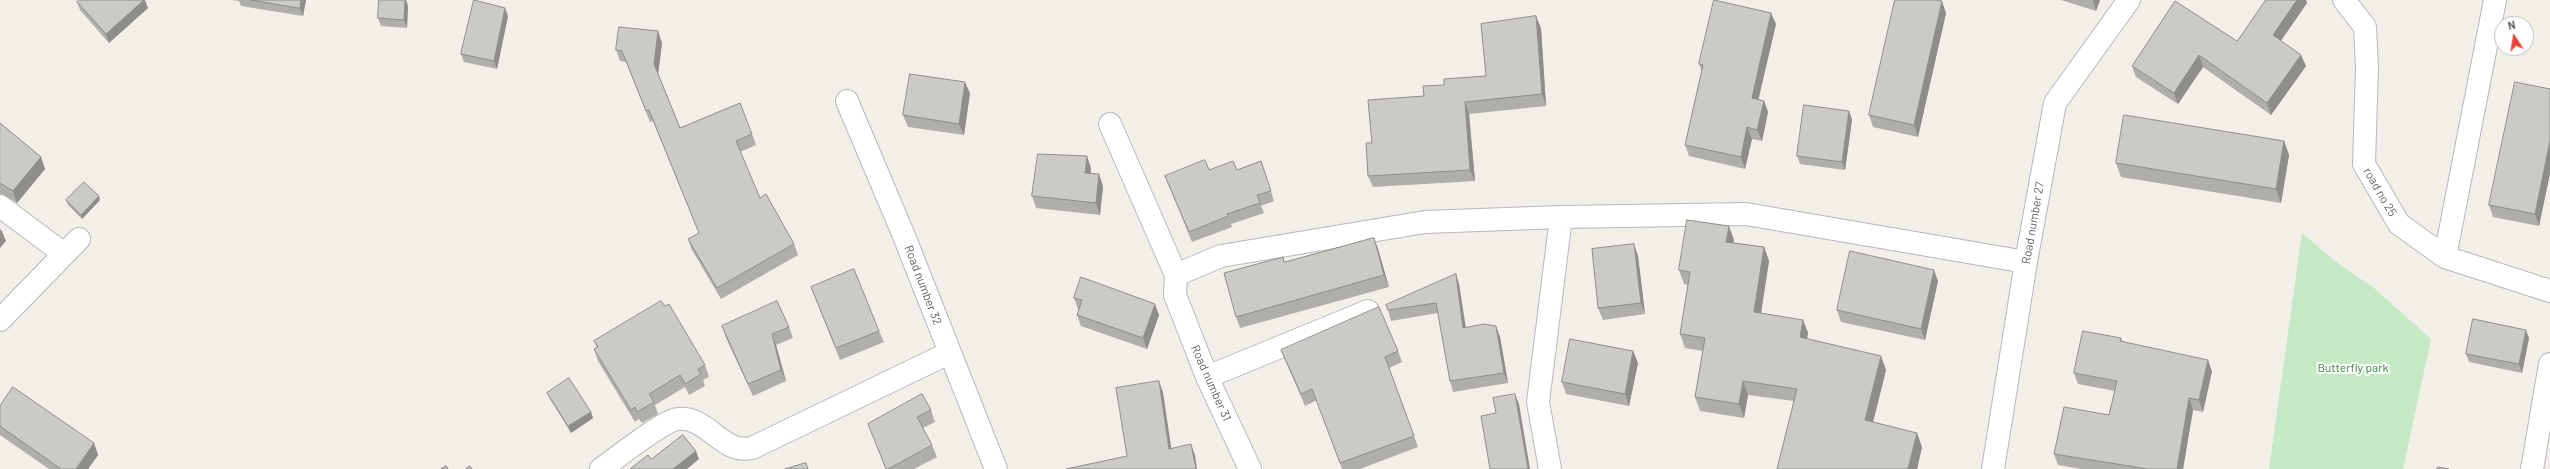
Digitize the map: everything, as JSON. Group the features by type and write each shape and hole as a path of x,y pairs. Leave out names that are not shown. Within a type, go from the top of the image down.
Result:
{"street":[{"name":"Road number 27","path":"1993,469 2026,262 2055,103 2129,0"},
{"name":"road no 25","path":"2344,0 2365,27 2368,67 2364,164 2399,224 2445,257 2550,291"},
{"path":"2445,257 2495,0"},
{"name":"Road number 32","path":"847,101 904,236 949,354 996,469"},
{"name":"Road number 31","path":"1110,124 1176,285 1207,377 1250,469"},
{"path":"0,206 72,246 0,320"},
{"path":"1176,285 1221,256 1425,222 1561,217 1746,214 2026,262"},
{"path":"1550,469 1538,402 1561,217"},
{"path":"1207,377 1368,311"},
{"path":"600,469 677,419 692,419 733,448 742,450 752,448 949,354"},
{"path":"2532,469 2550,364"}],"green space":[{"name":"Butterfly park","path":"2302,233 2336,262 2374,288 2431,339 2403,469 2269,469"}],"building":[{"path":"79,0 144,0 106,34 77,2"},
{"path":"251,0 301,0 300,8"},
{"path":"379,0 405,0 404,20 378,18"},
{"path":"474,0 505,8 494,61 461,54"},
{"path":"1714,0 1771,13 1752,98 1764,101 1757,130 1747,127 1741,157 1685,145 1703,65 1699,64"},
{"path":"1895,0 1942,1 1914,125 1869,115"},
{"path":"2266,0 2297,0 2273,35 2301,55 2267,103 2199,55 2174,93 2132,66 2175,1 2237,41"},
{"path":"1536,16 1542,94 1465,102 1470,170 1368,176 1366,143 1372,143 1368,100 1424,96 1423,86 1444,85 1444,79 1486,76 1481,24"},
{"path":"619,27 658,31 654,64 680,128 740,103 752,134 736,141 760,198 766,194 794,244 717,288 688,239 699,233 649,110 646,111 622,51 616,50"},
{"path":"910,74 965,82 959,124 903,115"},
{"path":"2515,82 2550,89 2550,141 2535,214 2489,205"},
{"path":"1804,105 1849,111 1842,162 1797,156"},
{"path":"2124,115 2284,141 2276,189 2116,163"},
{"path":"0,123 41,157 13,191 0,183"},
{"path":"1038,154 1087,156 1085,173 1099,174 1096,203 1032,196"},
{"path":"1205,160 1209,170 1233,161 1237,170 1261,161 1271,191 1257,195 1260,203 1227,214 1228,216 1189,232 1165,176"},
{"path":"84,182 99,196 81,215 66,200"},
{"path":"1687,220 1729,226 1726,242 1764,247 1754,312 1803,320 1800,337 1881,356 1865,420 1917,433 1908,469 1777,469 1797,389 1743,381 1739,404 1695,397 1705,338 1680,334 1690,272 1679,270"},
{"path":"1374,238 1384,275 1236,317 1224,273 1283,257 1284,262"},
{"path":"1634,244 1641,303 1598,308 1592,249"},
{"path":"1850,251 1934,270 1921,329 1837,310"},
{"path":"854,269 879,331 836,348 811,287"},
{"path":"1456,274 1463,328 1484,324 1496,326 1504,373 1450,381 1436,303 1388,310 1386,305"},
{"path":"1081,277 1155,304 1143,338 1077,315 1082,300 1074,298"},
{"path":"661,301 665,306 669,304 705,365 698,369 701,374 685,384 680,375 649,394 654,402 637,412 635,407 631,410 594,349 598,347 594,341"},
{"path":"777,301 789,327 772,334 781,370 748,384 722,326"},
{"path":"1379,307 1398,351 1385,357 1414,436 1340,463 1312,389 1301,394 1281,350"},
{"path":"2473,319 2526,330 2519,364 2466,354"},
{"path":"2083,331 2121,338 2120,341 2208,360 2199,400 2189,398 2177,469 2148,469 2054,454 2064,407 2109,415 2117,381 2074,373"},
{"path":"1570,339 1633,351 1625,394 1562,382"},
{"path":"569,378 591,412 568,426 547,393"},
{"path":"1159,381 1169,449 1191,444 1196,469 1066,469 1127,456 1116,388"},
{"path":"13,387 94,443 76,469 61,469 0,426 0,406"},
{"path":"922,394 931,410 917,417 932,445 886,469 868,424"},
{"path":"1515,394 1528,469 1490,469 1481,416 1496,413 1493,398"},
{"path":"683,435 696,451 673,469 630,469 648,455 651,459"},
{"path":"806,463 808,469 785,469"},
{"path":"446,466 448,469 441,469"},
{"path":"2438,467 2449,469 2437,469"}]}
